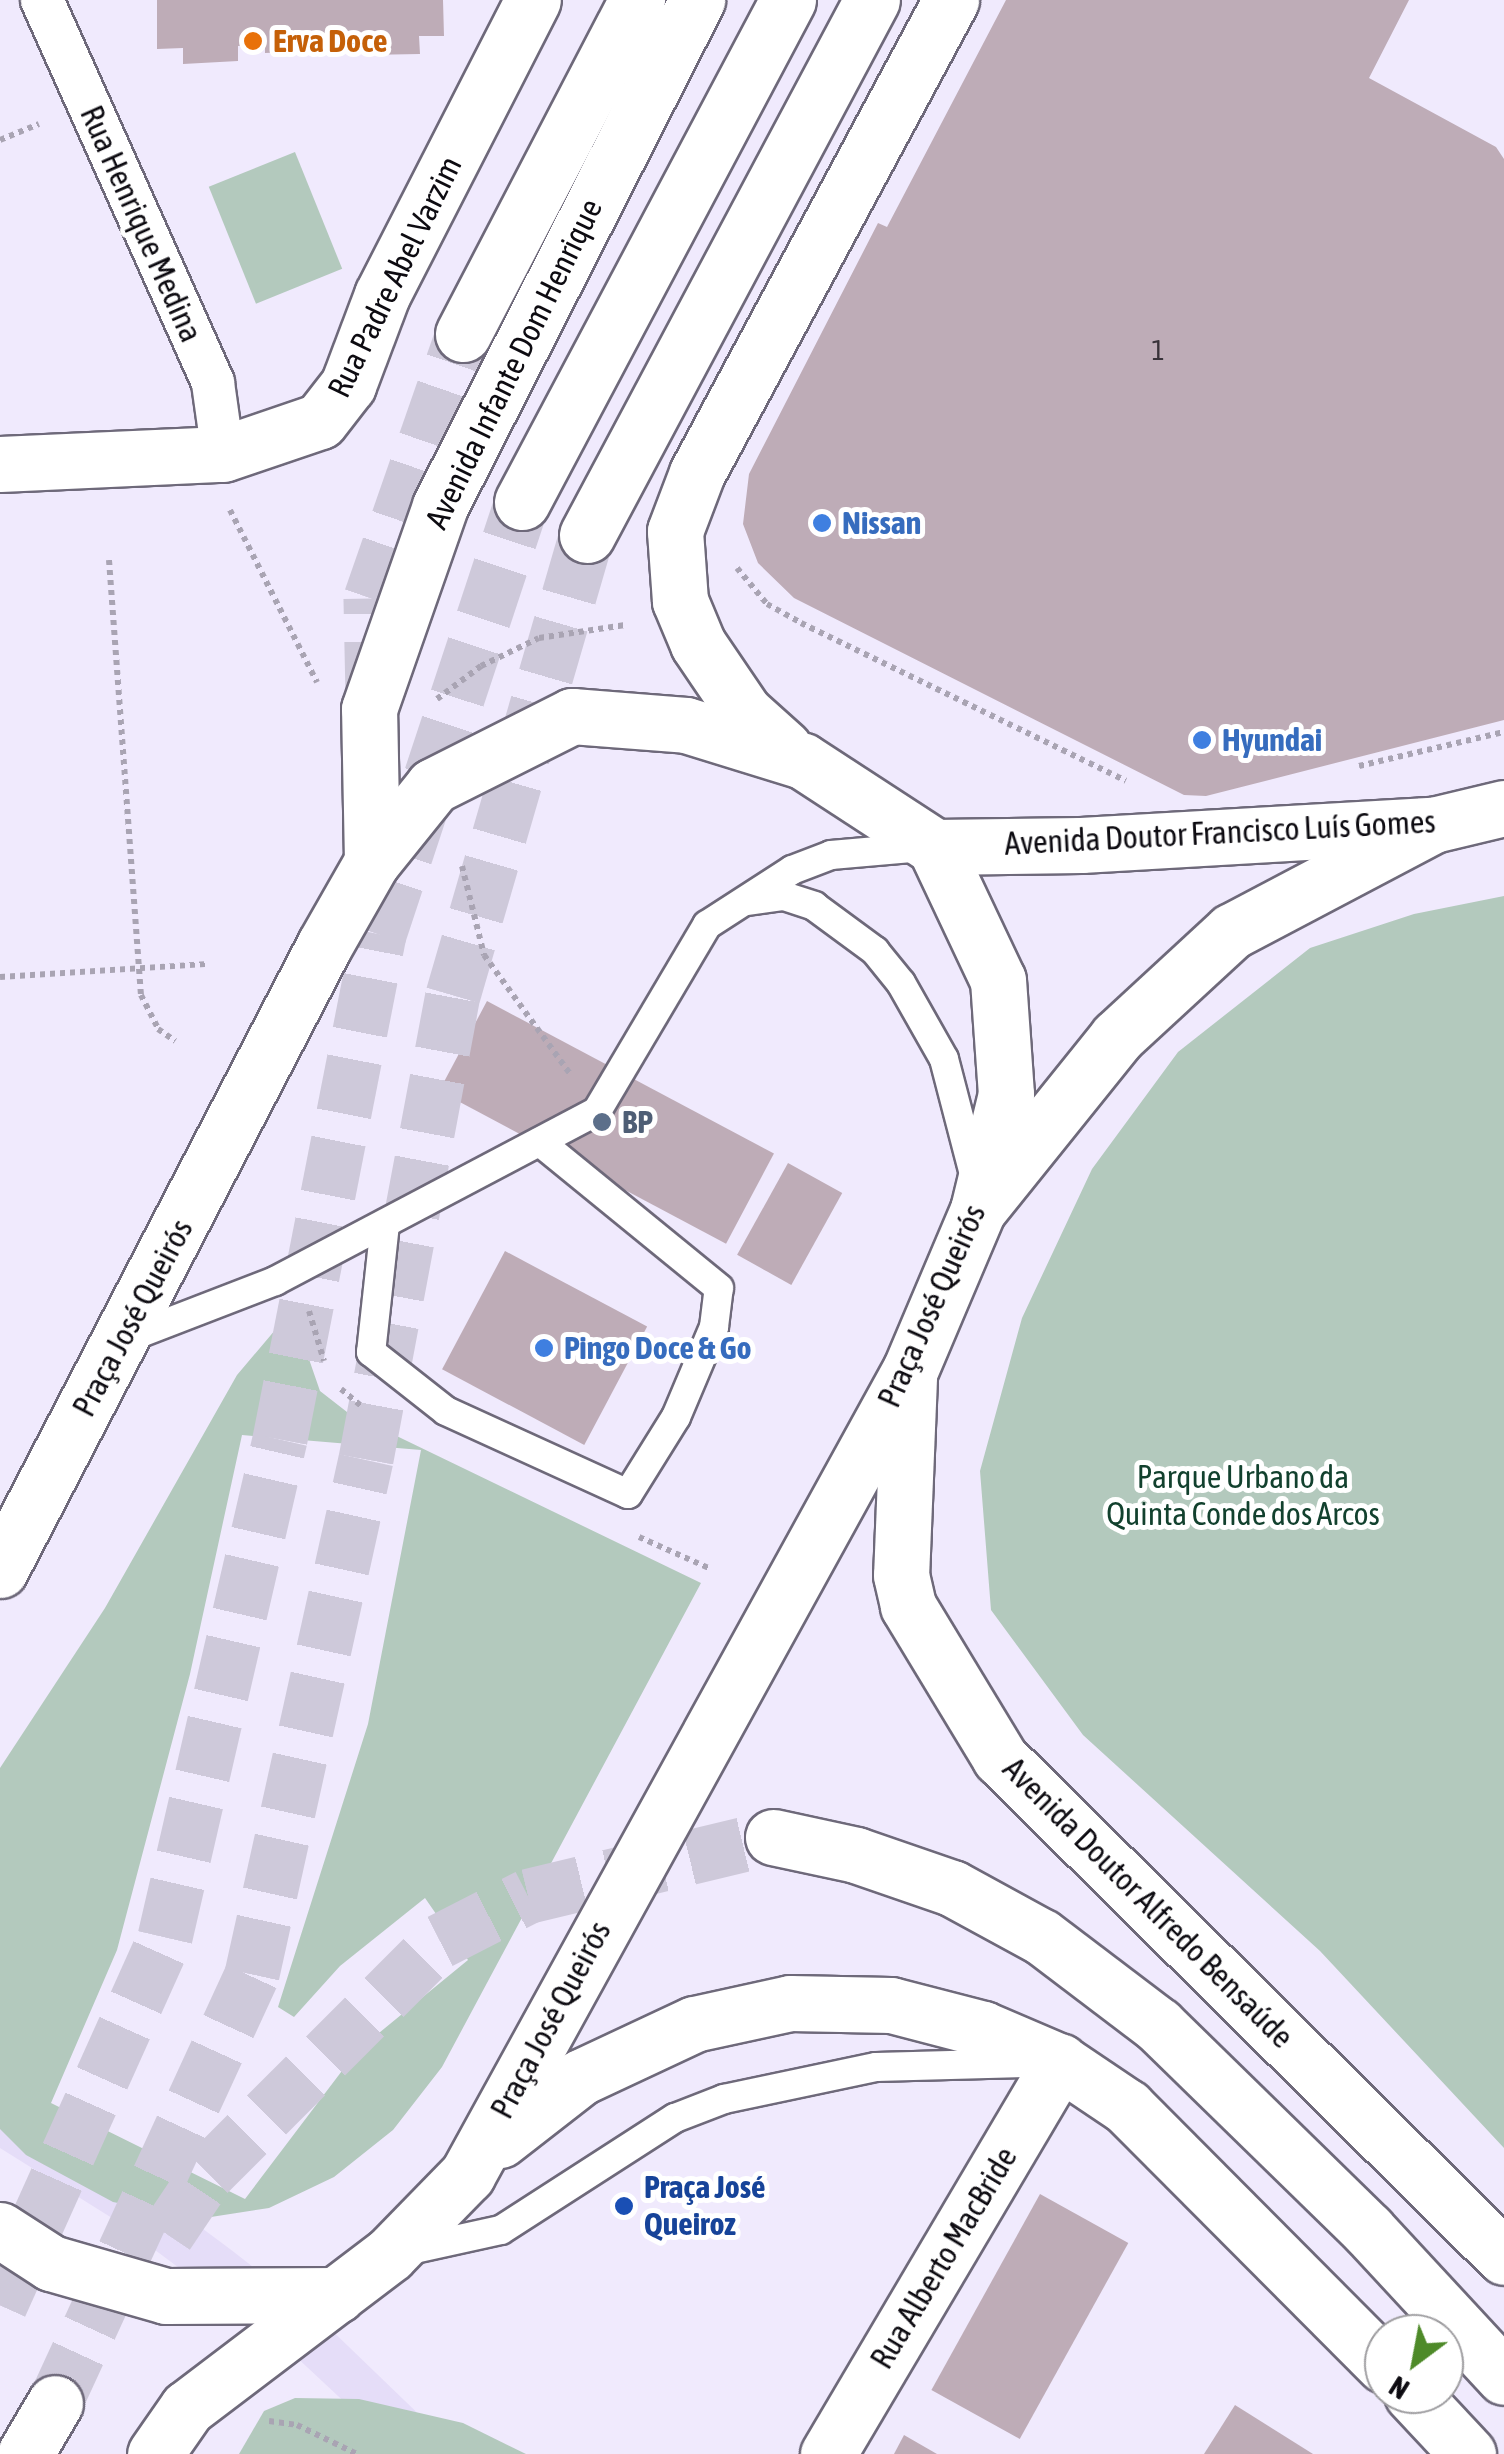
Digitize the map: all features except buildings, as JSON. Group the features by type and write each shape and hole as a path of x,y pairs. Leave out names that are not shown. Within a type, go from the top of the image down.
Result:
{"main road":[{"name":"Rua Padre Abel Varzim","path":"0,464 223,454 297,434 336,404 382,295 533,0"},
{"path":"463,334 638,0"},
{"name":"Avenida Infante Dom Henrique","path":"372,862 369,709 440,506 697,0"},
{"name":"Avenida Infante Dom Henrique","path":"522,502 788,0"},
{"path":"586,535 872,0"},
{"path":"803,761 771,738 722,686 680,601 675,531 684,501 951,0"},
{"name":"Praça José Queirós","path":"0,1570 372,862 434,786 572,716 700,728 803,761 935,847 998,980 1006,1094 978,1210 910,1370 467,2176 390,2254 187,2408 155,2454"},
{"name":"Avenida Doutor Francisco Luís Gomes","path":"935,847 1082,846 1433,825 1504,808"},
{"path":"978,1210 1117,1037 1232,931 1433,825"},
{"name":"Avenida Doutor Alfredo Bensaúde","path":"910,1370 901,1575 908,1606 1000,1758 1504,2257"},
{"path":"773,1837 856,1855 952,1888 1042,1937 1158,2025 1368,2230 1504,2377"},
{"path":"467,2176 534,2109 581,2076 694,2024 790,2003 891,2005 982,2029 1060,2062 1127,2108 1246,2222 1364,2344"},
{"name":"Rua Alberto MacBride","path":"828,2454 1060,2062"},
{"path":"0,2230 51,2264 166,2296 338,2295"},
{"path":"25,2454 55,2402"},
{"path":"1431,2414 1468,2454"}],"street":[{"name":"Rua Henrique Medina","path":"42,0 213,383 223,454"}],"lane":[{"path":"120,1341 274,1281 597,1111 707,925 792,870 831,855 935,847"},
{"path":"707,925 754,898 784,896 846,924 875,951 901,983 944,1059 973,1162 978,1210"},
{"path":"385,1224 371,1352 446,1411 628,1494 676,1417 714,1327 719,1288 540,1142"},
{"path":"390,2254 444,2248 501,2230 675,2118 724,2099 876,2067 1060,2062"}],"path":[{"path":"223,454 231,512 323,695"},
{"path":"109,560 140,968 148,1015 174,1041"},
{"path":"424,712 450,686 510,650 539,638 636,624 736,567 767,604 800,623 1140,788"},
{"path":"1351,768 1504,732"},
{"path":"462,866 484,954 597,1111"},
{"path":"0,977 209,964"},
{"path":"187,2408 297,2426 357,2454"}],"shaded area":[{"path":"0,2096 137,2180 230,2249 321,2320 460,2454 384,2439 292,2353 112,2218 0,2148"}],"green space":[{"path":"295,152 342,269 256,304 209,187"},
{"name":"Parque Urbano da Quinta Conde dos Arcos","path":"1504,896 1504,2148 1320,1951 1083,1735 991,1610 980,1471 1022,1318 1092,1169 1178,1052 1310,948 1414,914"},
{"path":"292,1310 320,1391 347,1412 701,1583 442,2067 393,2130 334,2177 269,2208 198,2219 113,2202 26,2155 0,2129 0,1768 105,1608 237,1375","holes":["242,1435 421,1450 368,1724 278,2007 294,2017 340,1966 425,1898 468,1960 357,2051 245,2199 51,2103 117,1950 190,1674"]},
{"path":"295,2398 359,2399 463,2423 526,2454 239,2454 264,2411"}],"tunnel":[{"path":"373,696 371,598 463,334"},
{"path":"0,2305 165,1937 280,1439 379,934 522,502"},
{"path":"55,2403 252,1974 366,1459 453,995 587,535"},
{"path":"167,2234 208,2173 440,1941 528,1896 773,1837"}],"place":[{"name":"Erva Doce","path":"253,41"},
{"name":"Nissan","path":"822,523"},
{"name":"Hyundai","path":"1202,740"},
{"name":"BP","path":"602,1122"},
{"name":"Pingo Doce & Go","path":"544,1348"},
{"name":"Praça José Queiroz","path":"624,2206"}]}
